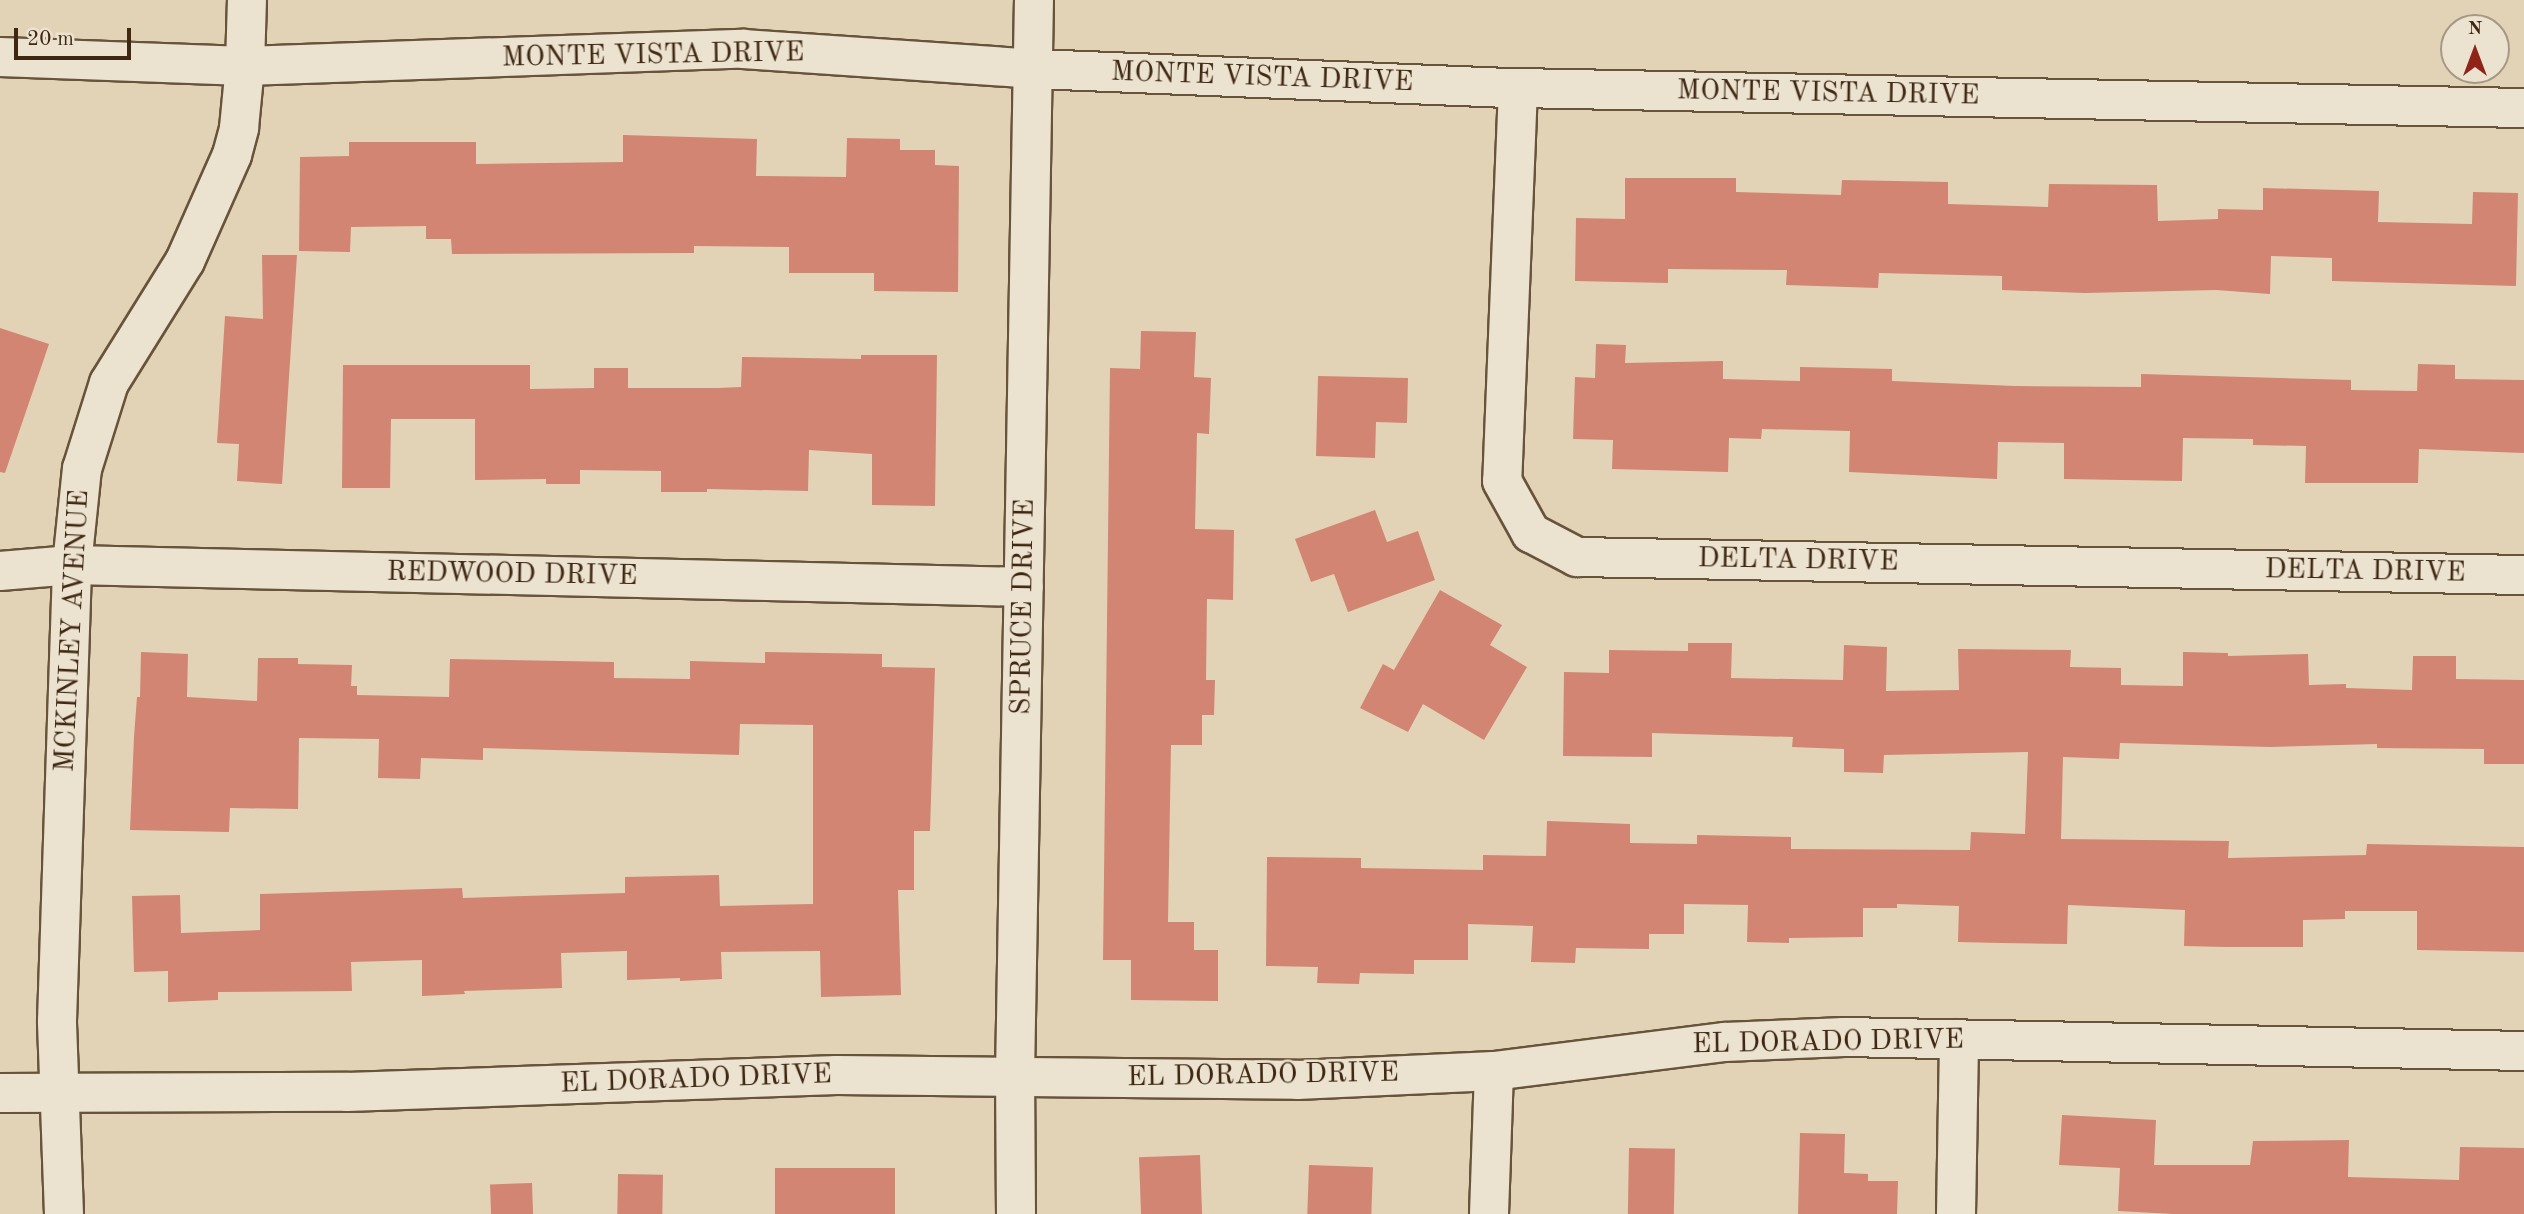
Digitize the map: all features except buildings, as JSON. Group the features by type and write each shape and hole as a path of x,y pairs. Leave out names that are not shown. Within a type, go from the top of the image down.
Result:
{"street":[{"name":"MCKINLEY AVENUE","path":"64,1214 57,1021 72,565 82,469 108,383 185,261 232,155 239,128 245,66 247,0"},
{"name":"SPRUCE DRIVE","path":"1016,1214 1015,1076 1035,69 1034,0"},
{"name":"MONTE VISTA DRIVE","path":"0,57 245,66 743,49 1035,69 1518,88 2524,108"},
{"name":"DELTA DRIVE","path":"1518,88 1502,481 1531,533 1577,557 2524,575"},
{"name":"REDWOOD DRIVE","path":"0,571 72,565 1024,587"},
{"name":"EL DORADO DRIVE","path":"0,1093 347,1091 837,1075 1297,1080 1494,1071 1725,1042 1844,1037 2524,1051"},
{"path":"1956,1214 1959,1040"},
{"path":"1489,1214 1494,1071"}]}
